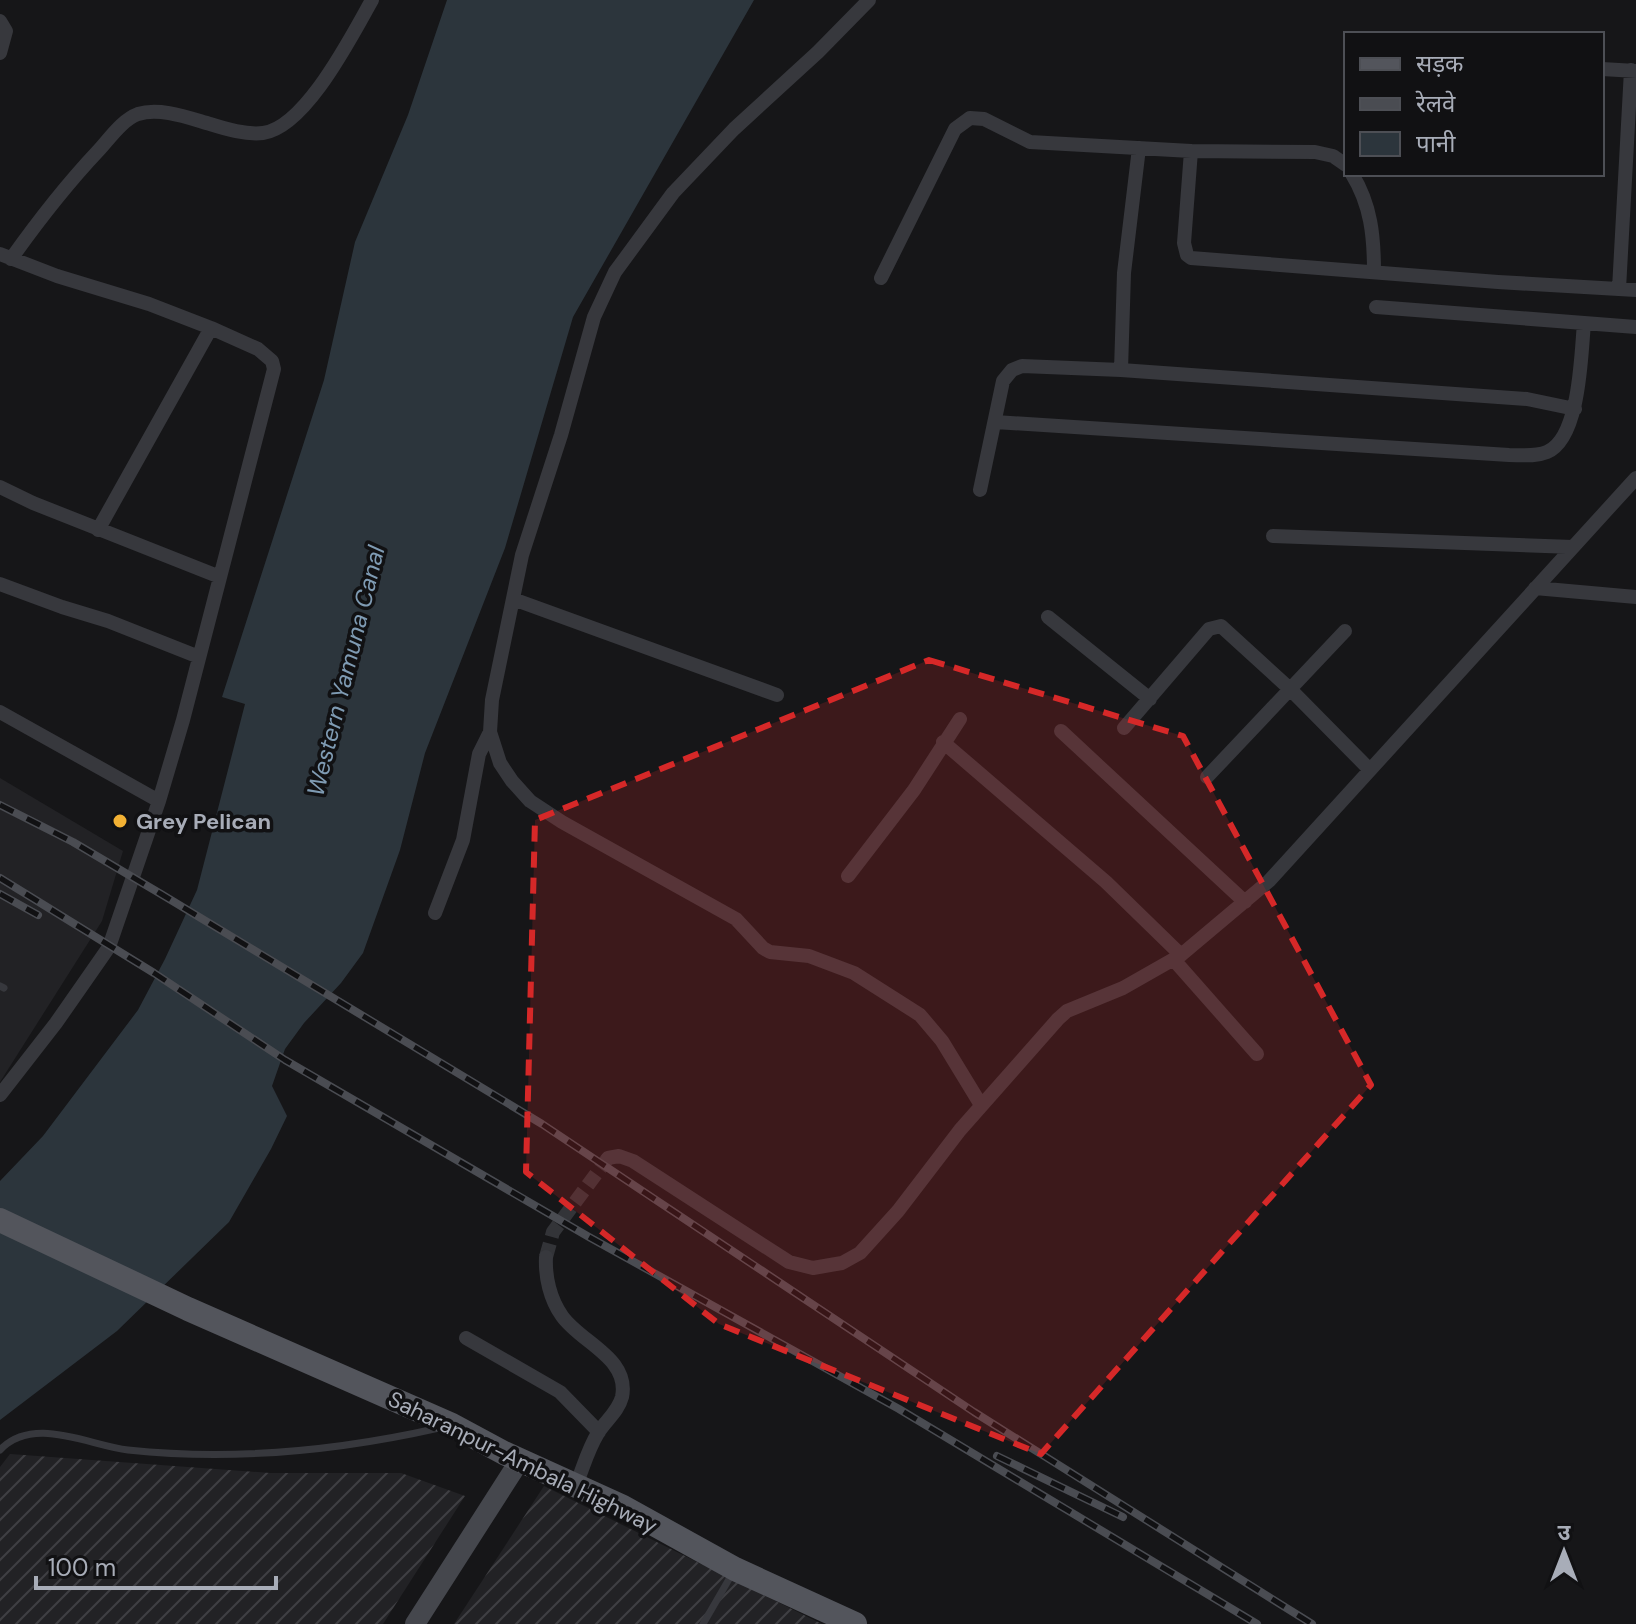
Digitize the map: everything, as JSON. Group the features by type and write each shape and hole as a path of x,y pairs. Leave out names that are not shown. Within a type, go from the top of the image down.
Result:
{"main road":[{"name":"Saharanpur-Ambala Highway","path":"0,1220 188,1309 452,1425 623,1507 735,1569 855,1624"}],"street":[{"path":"0,1095 109,947 159,801 274,369 272,361 258,349 211,328 149,304 5,257 124,122 138,114 172,114 229,130 261,133 287,123 299,113 341,55 372,0"},
{"path":"869,0 734,129 673,193 615,272 594,317 561,435 522,555 492,700 490,732 500,763 530,801 736,919 770,952 809,956 854,973 920,1015 942,1041 981,1105"},
{"path":"0,21 6,31 0,53"},
{"path":"1604,69 1633,71 1619,289"},
{"path":"881,278 955,129 966,119 984,119 1030,142 1191,151 1315,152 1333,156 1344,164"},
{"path":"1121,370 1124,273 1139,148"},
{"path":"1191,151 1184,243 1191,258 1636,290"},
{"path":"1353,176 1374,230 1374,272"},
{"path":"1376,307 1636,327"},
{"path":"995,422 1532,455 1549,451 1555,446 1575,409 1584,323"},
{"path":"98,530 211,328"},
{"path":"980,490 1003,381 1017,368 1029,365 1527,399 1575,409"},
{"path":"608,1158 619,1156 633,1161 789,1262 813,1268 842,1263 860,1253 898,1211 1020,1059 1067,1011 1123,988 1177,958 1269,881 1636,478"},
{"path":"0,487 98,530 220,577"},
{"path":"1273,536 1573,547"},
{"path":"0,584 108,621 199,657"},
{"path":"1535,588 1636,597"},
{"path":"513,599 777,695"},
{"path":"1048,617 1150,699"},
{"path":"1124,728 1209,629 1218,626 1290,689 1370,770"},
{"path":"1207,777 1345,631"},
{"path":"0,712 159,801"},
{"path":"848,876 914,790 960,719"},
{"path":"1061,731 1245,902"},
{"path":"435,913 463,840 479,754 490,732"},
{"path":"943,742 1106,882 1177,958 1257,1054"},
{"path":"546,1257 545,1275 557,1309 573,1329 615,1363 622,1377 622,1394 617,1410 599,1432 576,1485"},
{"path":"466,1338 560,1392 599,1432"},
{"path":"415,1624 520,1460"}],"lane":[{"path":"0,1450 18,1437 41,1432 123,1449 180,1455 287,1451 386,1440 452,1425"},
{"path":"703,1624 735,1569"}],"highlighted area":[{"path":"929,660 1183,736 1371,1085 1041,1454 719,1324 526,1172 535,820"}],"shaded area":[{"path":"0,778 123,851 102,921 0,1082"},
{"path":"10,1454 270,1473 401,1473 465,1496 383,1624 0,1624 0,1467"},
{"path":"544,1486 822,1624 454,1624"}],"water":[{"name":"Western Yamuna Canal","path":"447,0 754,0 573,317 505,548 425,753 400,850 363,953 285,1049 272,1086 287,1116 271,1149 229,1222 117,1331 0,1420 0,1181 43,1136 138,1010 197,890 245,704 222,697 324,380 355,242 408,115"}],"tunnel":[{"path":"546,1257 553,1232 608,1158"}],"railway":[{"path":"0,805 73,842 542,1124 974,1412 1312,1624"},
{"path":"0,878 154,973 285,1060 589,1237 899,1409 1257,1624"},
{"path":"0,894 38,915"},
{"path":"997,1456 1123,1517"}],"place":[{"name":"Grey Pelican","path":"120,821"}]}
